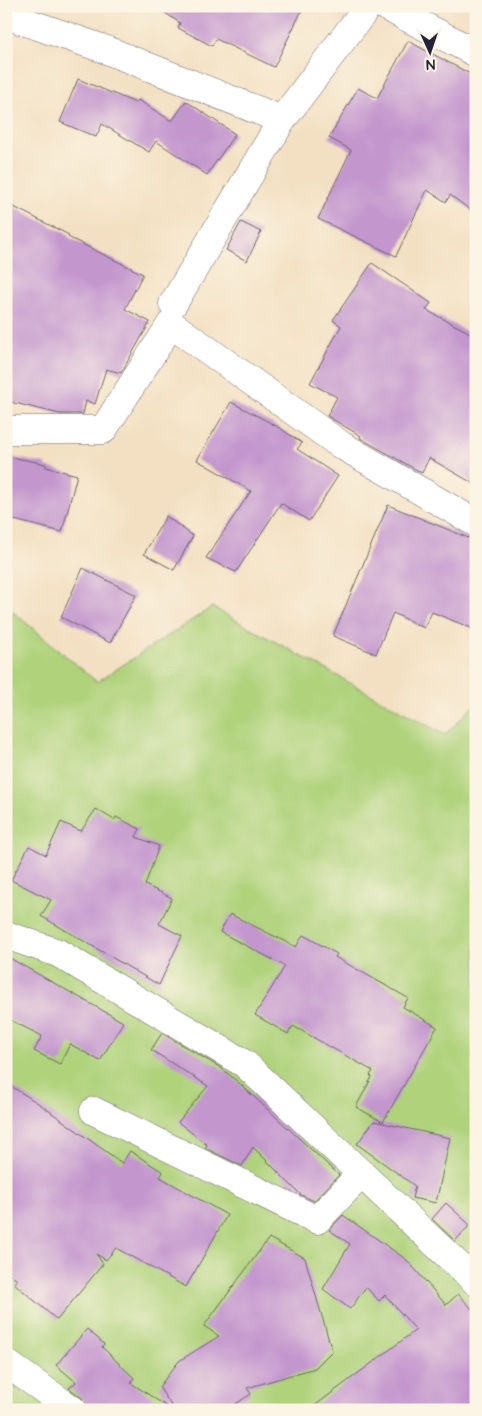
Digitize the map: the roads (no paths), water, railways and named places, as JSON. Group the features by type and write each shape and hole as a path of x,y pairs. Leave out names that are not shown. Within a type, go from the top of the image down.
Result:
{"street":[{"path":"173,304 282,120 368,6"},
{"path":"385,6 476,53"},
{"path":"6,15 104,49 282,120"},
{"path":"6,430 103,430 171,324 341,445 476,523"},
{"path":"6,935 58,953 245,1064 476,1282"},
{"path":"94,1111 316,1220 361,1174"},
{"path":"6,1363 73,1410"}]}
